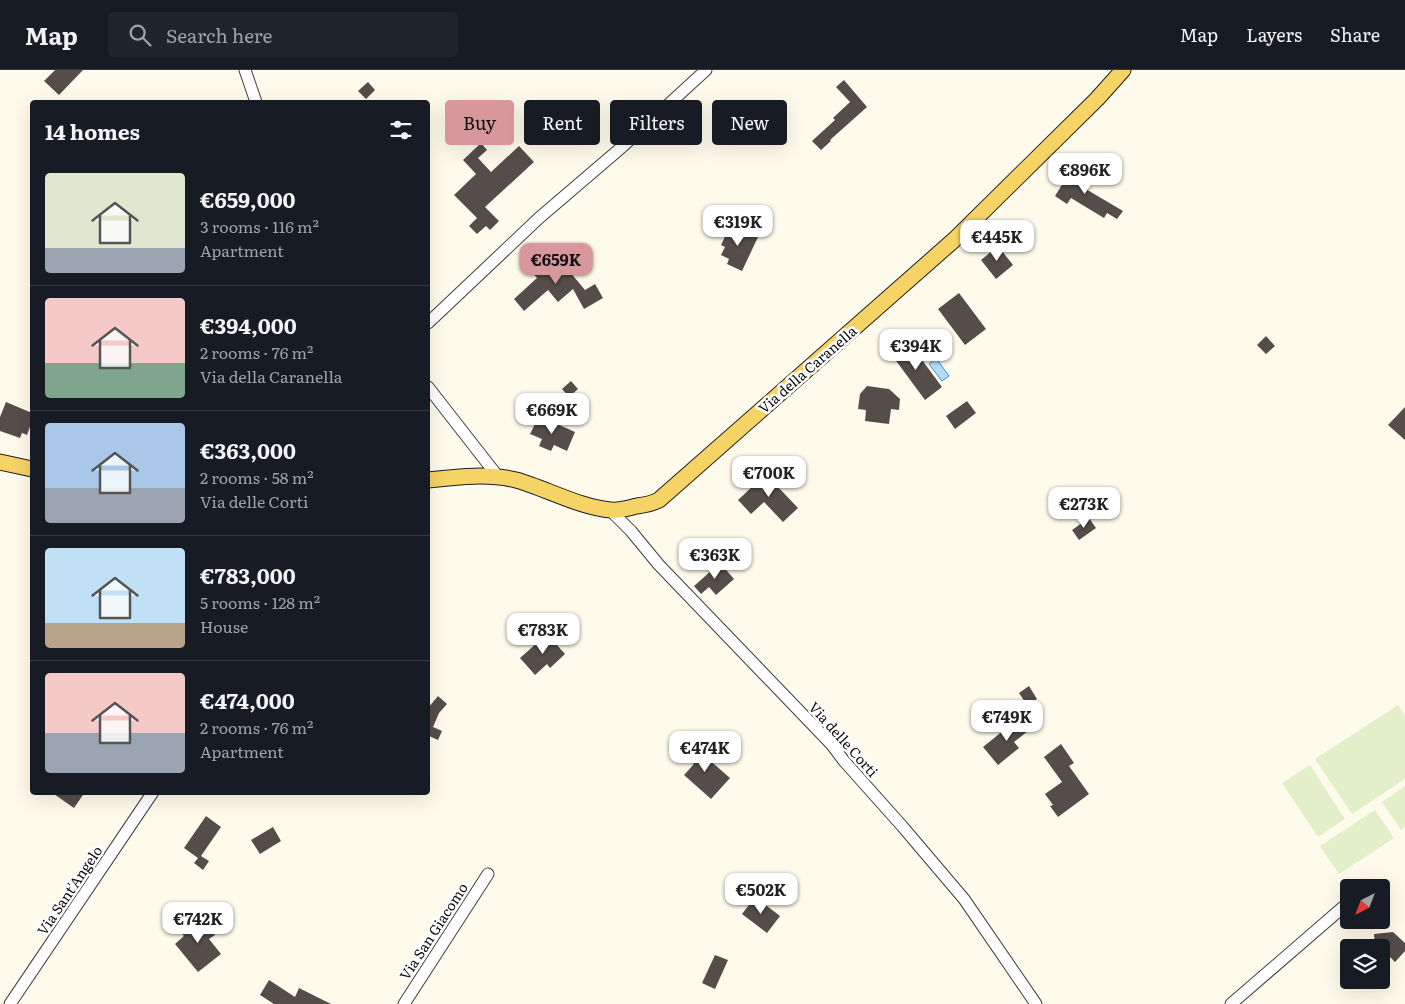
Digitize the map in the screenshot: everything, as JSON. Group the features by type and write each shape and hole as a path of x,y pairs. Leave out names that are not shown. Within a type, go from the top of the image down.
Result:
{"main road":[{"name":"Via della Caranella","path":"430,480 468,477 515,480 584,504 610,510 626,510 655,502 663,497 954,240 1097,99 1123,70"},
{"path":"0,462 30,469"}],"street":[{"path":"245,70 255,100"},
{"path":"430,321 538,218 622,147 706,70"},
{"path":"430,390 499,478"},
{"name":"Via delle Corti","path":"610,510 631,531 659,565 832,744 964,899 1036,1004"},
{"name":"Via Sant'Angelo","path":"10,1004 151,795"},
{"name":"Via San Giacomo","path":"404,1004 488,874"},
{"path":"1231,1004 1340,910"}],"green space":[{"path":"1398,705 1405,716 1405,779 1352,814 1315,759"},
{"path":"1310,765 1345,819 1318,837 1282,783"},
{"path":"1405,786 1405,827 1401,830 1382,802"},
{"path":"1375,810 1394,838 1339,874 1320,846"}],"water":[{"path":"936,358 949,376 942,381 929,364"}],"building":[{"path":"55,70 83,70 59,95 44,81"},
{"path":"844,80 867,107 821,150 812,141 835,120 833,118 850,102 836,87"},
{"path":"368,82 375,90 366,99 358,91"},
{"path":"479,145 483,145 487,150 478,158 491,172 519,146 534,162 485,207 499,221 490,230 486,226 477,234 469,226 477,218 454,195 476,174 463,160"},
{"path":"1075,164 1087,172 1079,185 1123,211 1117,219 1107,213 1104,218 1071,198 1067,204 1055,196"},
{"path":"731,224 758,237 742,271 727,264 729,259 721,255 725,247 721,245"},
{"path":"998,246 1013,265 996,279 981,260"},
{"path":"554,253 585,290 595,284 603,298 584,309 573,289 558,302 548,290 524,311 514,299 537,278 532,272"},
{"path":"959,293 986,329 965,345 938,309"},
{"path":"1266,336 1275,346 1266,354 1257,345"},
{"path":"908,341 942,387 925,400 891,354"},
{"path":"571,381 578,389 569,397 562,389"},
{"path":"867,386 889,389 900,399 899,410 891,409 889,424 865,421 866,410 858,409 860,394"},
{"path":"967,401 976,413 955,429 946,416"},
{"path":"6,402 30,412 30,427 27,435 22,433 20,438 0,431 0,417"},
{"path":"1405,407 1405,440 1388,425"},
{"path":"539,416 575,432 567,451 554,445 551,451 539,446 542,439 530,434"},
{"path":"774,472 783,482 777,486 798,508 783,522 764,502 751,514 738,500 753,486 755,488"},
{"path":"1089,518 1096,528 1079,540 1072,530"},
{"path":"720,563 734,579 716,595 709,587 701,594 694,586"},
{"path":"547,634 565,654 550,668 547,664 535,675 520,658"},
{"path":"1029,686 1037,699 1027,705 1019,693"},
{"path":"438,696 447,704 439,713 433,727 442,731 438,740 430,736 430,706"},
{"path":"1026,718 1033,727 1014,742 1019,748 998,765 983,747 1004,730 1007,734"},
{"path":"691,744 730,778 711,799 684,775 694,764 683,754"},
{"path":"1061,744 1074,763 1069,766 1089,794 1058,817 1050,806 1053,805 1045,794 1062,782 1044,757"},
{"path":"55,795 83,795 74,808"},
{"path":"206,816 221,827 201,856 209,861 203,870 194,863 198,858 184,848"},
{"path":"273,827 281,841 260,854 251,840"},
{"path":"755,897 780,916 767,933 742,914"},
{"path":"198,914 215,935 209,939 221,954 198,972 175,944 184,936 179,930"},
{"path":"1393,932 1405,943 1405,951 1395,962 1390,957 1390,939 1374,939 1374,934"},
{"path":"715,955 728,960 715,989 702,983"},
{"path":"269,980 295,997 299,988 331,1004 274,1004 260,995"}]}
